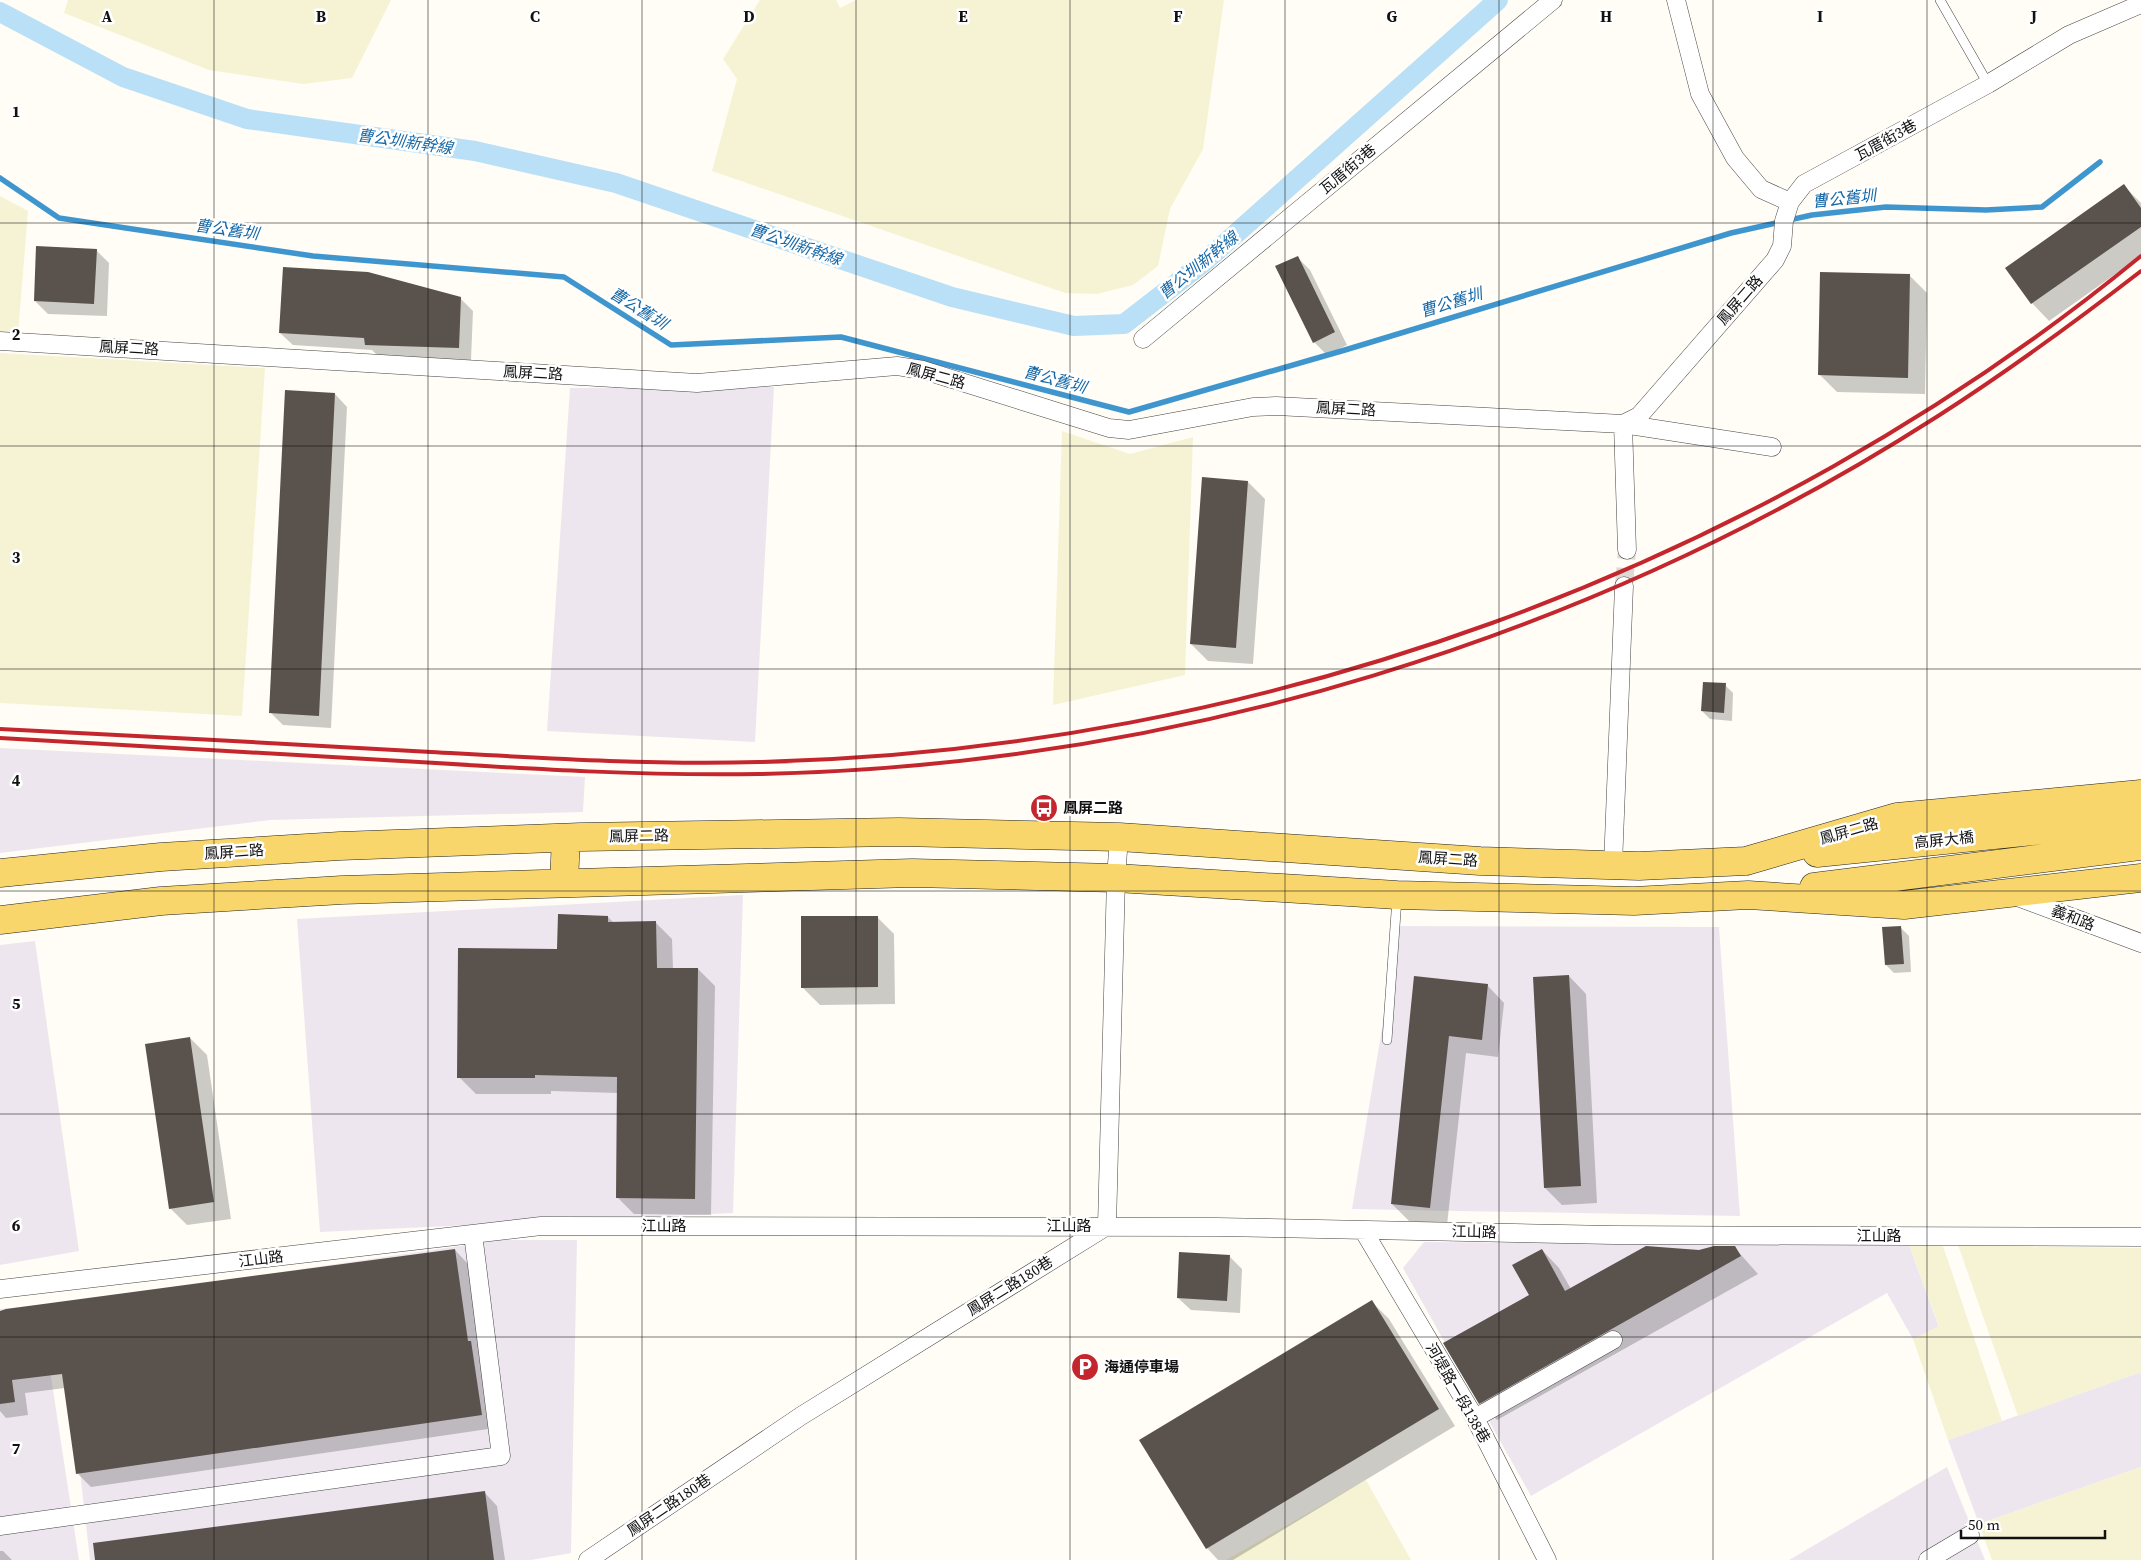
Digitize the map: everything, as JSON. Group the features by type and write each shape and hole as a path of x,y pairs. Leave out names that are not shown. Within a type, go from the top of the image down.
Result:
{"main road":[{"name":"鳳屏二路","path":"0,873 161,857 270,850 566,838 899,832 1119,837 1480,861 1613,865 1746,861 1897,817 2141,794"},
{"name":"高屏大橋","path":"1746,861 2141,820"},
{"path":"564,882 566,838"},
{"name":"高屏大橋","path":"1748,896 2141,846"},
{"path":"0,920 161,901 342,890 912,873 1116,878 1397,895 1634,901 1748,896 1904,905 2141,878"}],"street":[{"name":"瓦厝街3巷","path":"1143,339 1553,0"},
{"path":"1676,0 1700,94 1735,158 1761,189 1788,208"},
{"name":"瓦厝街3巷","path":"1788,208 1804,184 1988,84 2069,35 2141,4"},
{"name":"鳳屏二路","path":"0,341 697,383 897,366 923,370 1109,428 1129,430 1253,407 1276,406 1623,424 1639,416 1775,260 1782,246 1788,208"},
{"path":"1627,550 1623,424 1772,447"},
{"path":"1613,865 1624,586"},
{"path":"1107,1226 1116,878 1119,837"},
{"name":"義和路","path":"2005,892 2141,944"},
{"name":"江山路","path":"0,1289 541,1226 1107,1226 1613,1235 2141,1237"},
{"name":"鳳屏二路180巷","path":"588,1560 801,1416 1107,1226"},
{"name":"河堤路一段138巷","path":"1363,1230 1474,1418 1547,1560"},
{"path":"0,1526 501,1456 473,1234"},
{"path":"1474,1418 1613,1340"},
{"path":"1928,1560 1970,1535"}],"lane":[{"path":"1940,0 1988,84"},
{"path":"1387,1040 1397,895"}],"shaded area":[{"path":"68,0 391,0 352,78 303,84 209,70 64,13"},
{"path":"760,0 836,0 840,8 856,0 1224,0 1203,149 1170,209 1158,266 1133,285 1097,294 1065,293 712,171 737,79 723,59"},
{"path":"0,196 28,211 18,335 0,333"},
{"path":"0,353 265,368 242,716 0,703"},
{"path":"774,387 755,742 547,731 570,388"},
{"path":"1062,431 1130,454 1193,437 1185,675 1053,705"},
{"path":"0,748 585,777 583,812 270,820 0,853"},
{"path":"743,895 733,1213 320,1232 297,919"},
{"path":"1399,926 1719,927 1740,1216 1352,1209"},
{"path":"35,941 79,1251 0,1265 0,945"},
{"path":"501,1240 577,1240 571,1553 531,1560 90,1560 61,1304"},
{"path":"1424,1242 1909,1245 1939,1327 1913,1339 1887,1293 1531,1496 1403,1268"},
{"path":"1909,1245 1943,1246 2002,1421 1948,1440 1913,1339 1939,1326"},
{"path":"1958,1245 2141,1248 2141,1372 2018,1416"},
{"path":"40,1305 79,1560 0,1560 0,1309"},
{"path":"2141,1372 2141,1467 1979,1524 1948,1440"},
{"path":"1947,1467 1985,1560 1789,1560"},
{"path":"2141,1467 2141,1560 1992,1560 1979,1524"},
{"path":"1366,1480 1411,1560 1226,1560"}],"building":[{"path":"2124,184 2141,208 2141,227 2031,304 2005,268"},
{"path":"36,246 97,249 94,304 34,301"},
{"path":"1298,256 1335,332 1313,343 1275,266"},
{"path":"283,267 368,272 461,297 459,348 365,345 364,338 279,333"},
{"path":"1820,272 1910,274 1908,378 1818,375"},
{"path":"285,390 335,393 319,716 269,713"},
{"path":"1202,477 1248,481 1236,648 1190,644"},
{"path":"1703,682 1726,683 1724,713 1701,711"},
{"path":"558,914 608,916 608,922 656,921 657,968 698,968 695,1199 616,1198 617,1077 535,1075 535,1078 457,1078 458,948 557,949"},
{"path":"801,916 878,916 878,987 801,988"},
{"path":"1901,926 1904,964 1885,965 1882,927"},
{"path":"1569,975 1581,1186 1544,1188 1533,977"},
{"path":"1414,976 1488,984 1482,1040 1449,1036 1430,1208 1391,1204"},
{"path":"190,1037 214,1202 169,1209 145,1044"},
{"path":"1646,1246 1699,1250 1714,1246 1735,1246 1741,1256 1479,1404 1443,1343 1529,1295 1512,1265 1542,1249 1565,1291"},
{"path":"455,1249 468,1341 471,1341 482,1415 76,1474 62,1374 12,1380 15,1402 0,1404 0,1311"},
{"path":"1179,1252 1230,1255 1227,1301 1177,1298"},
{"path":"1372,1300 1439,1409 1206,1549 1139,1440"},
{"path":"485,1491 494,1560 95,1560 93,1543"}],"waterway":[{"name":"曹公圳新幹線","path":"0,12 123,77 247,119 475,151 616,183 952,297 1074,326 1124,324 1203,263 1498,0"},
{"name":"曹公舊圳","path":"0,178 59,218 313,256 564,277 671,345 841,337 1129,412 1345,350 1731,233 1812,215 1886,207 1986,210 2042,207 2100,162"}],"tunnel":[{"path":"1624,586 1627,550"}],"railway":[{"path":"0,729 554,759 718,763 945,750 1130,723 1313,680 1492,623 1666,552 1833,466 1992,368 2141,256"},
{"path":"0,738 546,769 631,773 759,774 914,765 1069,746 1222,716 1373,676 1521,625 1665,565 1804,495 1938,416 2041,346 2141,271"}],"place":[{"name":"鳳屏二路","path":"1044,808"},
{"name":"海通停車場","path":"1085,1367"}]}
